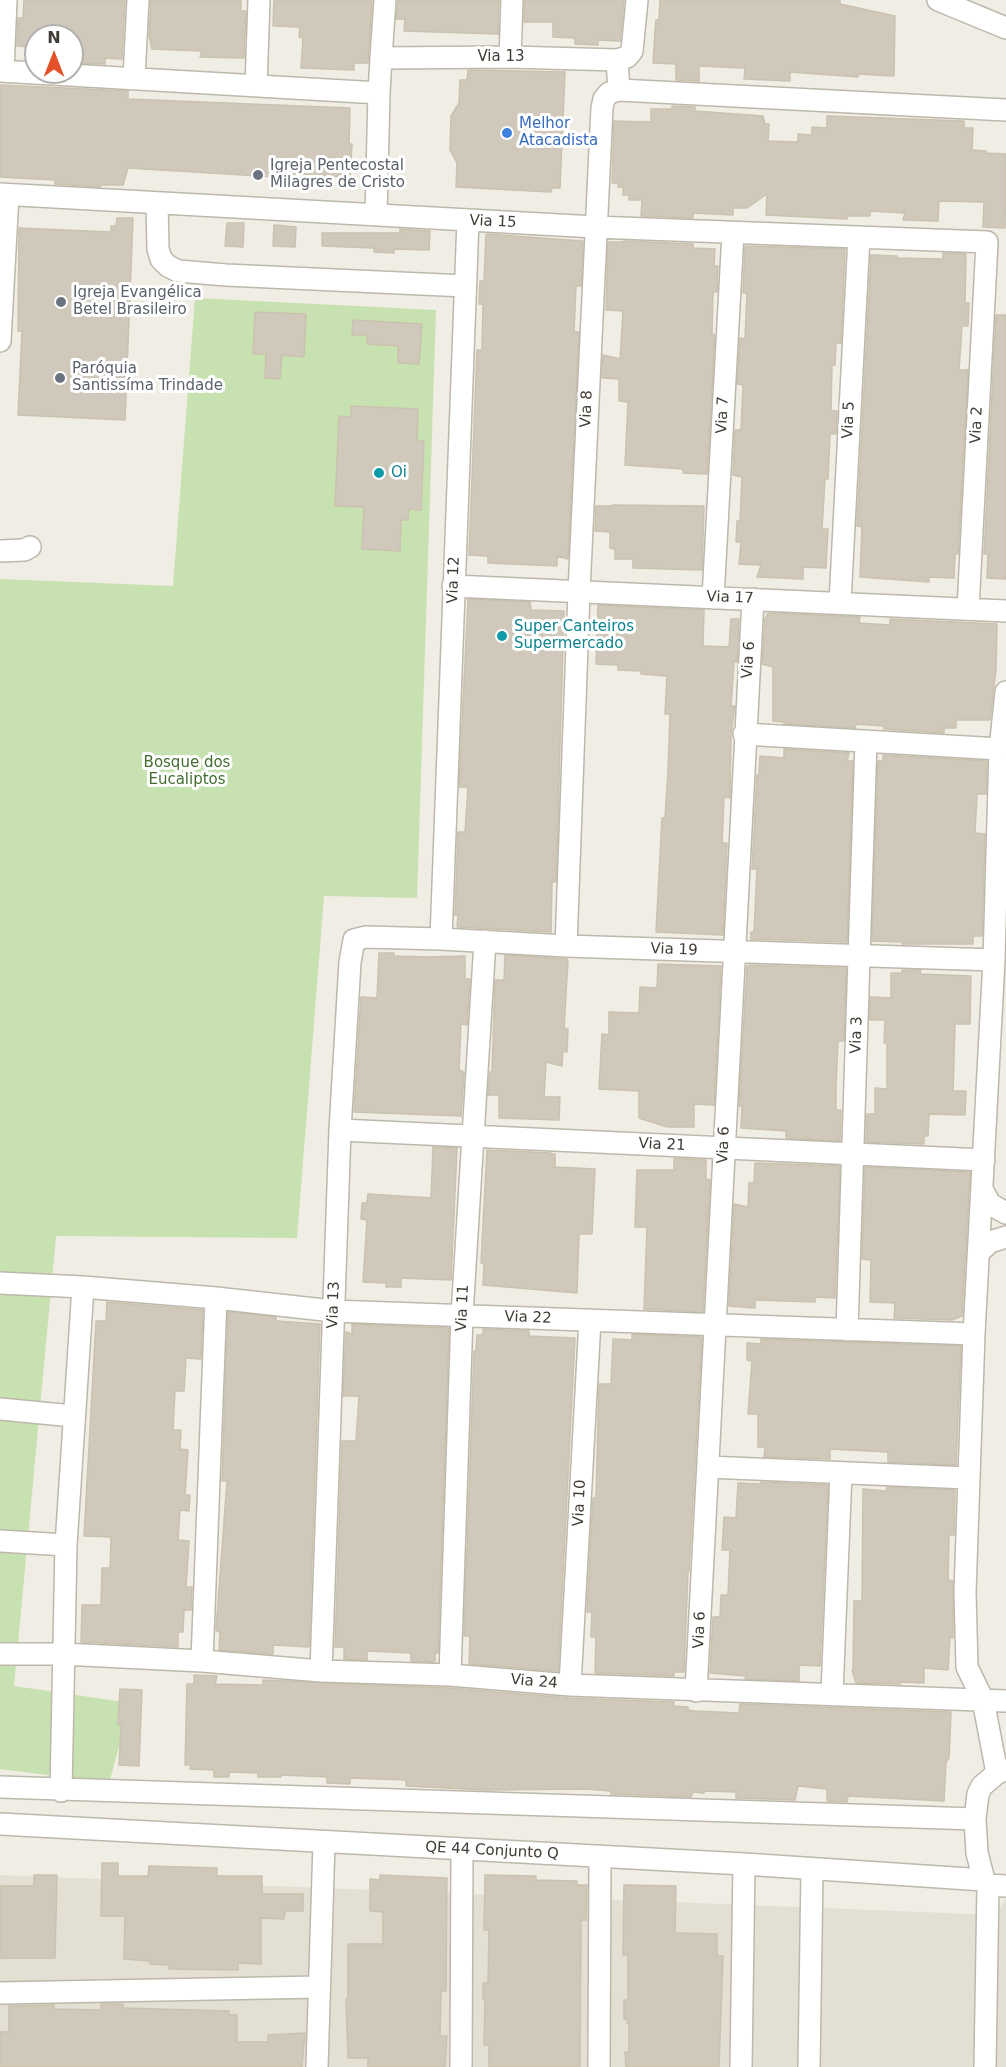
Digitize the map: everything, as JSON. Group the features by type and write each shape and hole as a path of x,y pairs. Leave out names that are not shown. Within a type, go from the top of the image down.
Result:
{"street":[{"path":"6,0 1,71 379,93"},
{"path":"134,78 138,0"},
{"path":"256,86 259,0"},
{"path":"376,215 379,93 385,0"},
{"path":"510,57 512,0"},
{"path":"638,0 632,51 627,57 617,60 619,90 1006,110"},
{"path":"938,0 1006,28"},
{"name":"Via 13","path":"381,58 510,57 617,60"},
{"name":"Via 8","path":"566,946 595,227 604,99 609,93 619,90"},
{"path":"0,341 4,195"},
{"name":"Via 15","path":"4,195 595,227 987,242"},
{"path":"157,203 158,249 161,259 178,271 465,286"},
{"name":"Via 12","path":"441,939 468,220"},
{"name":"Via 7","path":"713,598 733,233"},
{"name":"Via 5","path":"840,603 859,237"},
{"name":"Via 2","path":"968,609 987,242"},
{"path":"0,551 24,550 30,547"},
{"name":"Via 17","path":"453,586 1006,611"},
{"name":"Via 6","path":"696,1691 744,734 753,599"},
{"path":"985,2067 993,1883 977,1853 975,1819 978,1794 982,1786 1001,1771 983,1700 967,1667 968,1478 994,960 1000,749 1006,692"},
{"path":"744,734 1000,749"},
{"name":"Via 3","path":"847,1330 866,741"},
{"name":"Via 19","path":"354,940 366,937 441,939 566,946 994,960"},
{"name":"Via 13","path":"321,1671 340,1130 350,962 354,940"},
{"name":"Via 11","path":"450,1675 462,1316 485,941"},
{"name":"Via 21","path":"340,1130 984,1160"},
{"path":"983,1191 990,1204 1006,1213"},
{"path":"979,1252 990,1242 1006,1237"},
{"name":"Via 22","path":"0,1283 216,1298 333,1311 974,1334"},
{"path":"61,1791 66,1545 82,1287"},
{"path":"202,1661 216,1298"},
{"name":"Via 10","path":"570,1685 590,1320"},
{"path":"0,1409 73,1416"},
{"path":"708,1467 968,1478"},
{"path":"832,1694 841,1473"},
{"path":"0,1541 66,1545"},
{"name":"Via 24","path":"0,1654 63,1654 202,1661 321,1671 450,1675 570,1685 696,1691 1006,1701"},
{"path":"0,1787 61,1791 975,1819"},
{"name":"QE 44 Conjunto Q","path":"0,1824 744,1864 993,1883"},
{"path":"317,2067 324,1843"},
{"path":"461,2067 462,1849"},
{"path":"599,2067 600,1856"},
{"path":"741,2067 744,1864"},
{"path":"809,2067 812,1870"},
{"path":"0,1993 319,1987"}],"shaded area":[{"path":"0,1875 996,1915 1006,1899 1006,2067 0,2067"}],"green space":[{"name":"Bosque dos Eucaliptos","path":"195,298 436,310 417,898 324,896 297,1238 56,1236 14,1686 131,1703 109,1783 0,1769 0,579 173,586"}],"building":[{"path":"24,0 125,0 122,59 105,58 105,64 84,63 84,24 24,24 24,46 17,46 18,18 23,18"},
{"path":"151,0 241,0 241,11 246,11 244,58 200,57 202,51 152,49 149,36"},
{"path":"274,0 372,0 368,63 354,63 354,70 301,68 303,38 299,37 300,27 273,26"},
{"path":"398,0 499,0 498,34 404,31 405,19 396,19"},
{"path":"525,0 624,0 620,41 598,40 598,45 575,44 575,38 553,37 553,22 524,22"},
{"path":"660,0 840,0 840,4 895,16 894,76 858,74 858,77 790,72 790,81 744,79 745,68 699,66 699,81 676,80 676,64 653,63"},
{"name":"Melhor Atacadista","path":"468,70 565,72 560,188 552,188 551,192 456,187 457,163 450,150 451,116 459,103 460,80 467,80"},
{"path":"0,85 128,91 128,99 350,108 349,144 352,144 350,177 276,174 276,177 128,168 123,185 101,185 100,187 55,184 55,180 0,177"},
{"path":"672,106 695,107 695,111 763,116 765,124 769,124 768,141 798,142 798,134 812,135 812,127 827,128 827,116 964,121 964,128 973,128 972,150 1006,154 1005,228 983,227 984,202 939,201 938,221 903,220 905,213 870,211 870,216 847,216 847,219 766,215 767,194 747,208 733,208 733,215 693,213 693,218 641,216 642,200 629,200 629,195 623,195 623,187 618,187 618,183 612,183 614,121 651,122 651,109 672,109"},
{"path":"117,218 133,218 125,420 18,415 22,331 18,331 19,228 111,232 111,226 116,226"},
{"path":"227,223 244,223 243,247 225,246"},
{"path":"274,225 296,227 295,247 273,246"},
{"path":"400,229 430,231 429,250 394,249 394,253 374,252 374,248 322,246 322,233 400,233"},
{"path":"486,234 583,241 581,286 576,286 574,332 579,332 568,559 557,556 557,566 488,563 488,556 469,555 477,350 482,350 483,304 479,304 480,281 484,281"},
{"path":"608,242 693,244 693,248 715,249 714,266 718,266 717,292 713,292 712,334 715,335 707,474 683,473 683,469 625,465 628,402 619,401 619,379 602,378 603,355 620,359 623,311 606,310"},
{"path":"745,246 845,249 841,343 836,343 835,365 832,365 831,411 837,411 836,434 830,434 822,529 828,529 826,568 803,567 803,579 757,577 761,565 739,564 741,542 736,542 737,521 740,521 742,477 733,475 735,430 741,430 743,385 737,384 740,338 745,339 747,293 743,293"},
{"path":"943,253 966,254 965,303 969,303 968,326 962,326 959,370 968,370 958,554 955,554 954,578 929,577 929,582 860,577 862,527 857,526 871,255 943,259"},
{"path":"255,312 306,314 304,357 282,355 280,379 265,378 266,354 253,354"},
{"path":"996,315 1006,315 1006,579 987,578 988,554 984,554"},
{"path":"353,320 422,324 419,364 398,363 398,346 367,344 367,335 352,335"},
{"name":"Oi","path":"351,406 418,409 417,441 424,441 421,510 409,509 408,520 401,520 400,551 362,549 364,507 335,506 339,416 351,417"},
{"path":"596,506 704,506 702,570 633,568 633,559 615,559 615,549 610,548 610,532 595,531"},
{"path":"468,599 530,602 531,610 564,611 556,882 552,882 551,932 457,927 458,915 455,915 458,832 465,832 468,787 459,787"},
{"path":"598,605 704,610 703,646 729,647 731,619 739,619 737,662 734,662 731,706 735,706 731,734 730,798 724,797 722,843 727,843 723,935 656,932 662,818 665,818 668,772 670,714 665,714 667,676 641,674 641,671 618,670 618,665 596,664"},
{"path":"768,613 860,617 859,623 890,625 890,619 997,624 996,669 990,720 956,720 956,728 944,728 944,733 884,729 884,726 856,724 855,728 784,724 784,722 773,721 773,667 762,664 765,619"},
{"path":"784,749 849,753 847,761 853,761 847,942 751,939 751,932 754,932 757,869 752,869 760,756 784,758"},
{"path":"883,755 987,761 986,794 977,794 975,833 985,834 982,936 973,936 973,944 902,944 902,942 872,941 878,761 883,761"},
{"path":"379,953 394,953 394,956 465,956 465,979 470,979 467,1025 461,1024 459,1070 464,1072 461,1116 354,1112 361,997 377,998"},
{"path":"505,955 567,959 568,961 564,1028 568,1029 567,1052 563,1051 562,1066 546,1062 544,1097 560,1097 559,1120 499,1118 499,1095 488,1095 490,1072 492,1072 495,980 504,980"},
{"path":"658,964 721,966 714,1105 694,1104 694,1127 667,1127 639,1118 639,1091 599,1089 602,1034 609,1035 609,1012 639,1013 640,987 657,988"},
{"path":"747,966 846,968 844,1041 838,1041 836,1086 836,1110 841,1110 840,1141 786,1138 786,1131 741,1128 742,1106 739,1106"},
{"path":"902,970 921,970 920,974 971,976 970,1024 955,1024 953,1091 966,1091 965,1115 929,1114 928,1136 924,1136 924,1144 866,1142 867,1114 875,1114 875,1088 887,1089 885,1020 870,1020 870,997 891,998 891,973 902,973"},
{"path":"433,1147 457,1148 451,1280 401,1278 401,1287 386,1287 386,1283 363,1282 367,1220 361,1219 362,1203 367,1203 368,1194 431,1198"},
{"path":"487,1150 551,1153 555,1154 555,1167 595,1169 592,1234 579,1234 577,1293 483,1285 484,1263 481,1263"},
{"path":"674,1158 706,1160 706,1179 710,1180 703,1312 644,1309 647,1227 635,1227 637,1170 674,1170"},
{"path":"755,1163 840,1166 835,1298 815,1297 815,1302 755,1300 755,1308 729,1306 734,1204 748,1207 749,1183 754,1183"},
{"path":"865,1167 970,1172 962,1316 952,1320 894,1318 895,1303 870,1302 871,1260 862,1259"},
{"path":"107,1302 203,1310 201,1359 186,1358 184,1391 175,1391 173,1430 181,1430 180,1449 188,1450 185,1495 190,1495 189,1511 180,1510 178,1540 189,1541 186,1587 192,1587 191,1610 184,1610 183,1632 178,1632 178,1647 81,1642 82,1605 101,1605 102,1568 110,1568 111,1537 84,1536 96,1321 106,1321"},
{"path":"228,1312 276,1317 276,1321 320,1324 309,1647 274,1645 273,1654 219,1650 220,1633 216,1630 227,1481 222,1481"},
{"path":"352,1324 449,1328 438,1653 435,1653 435,1662 411,1661 411,1653 367,1651 367,1660 344,1659 344,1647 335,1647 342,1441 356,1441 359,1396 343,1396 346,1332 352,1334"},
{"path":"483,1329 529,1331 529,1336 575,1338 558,1671 469,1664 470,1636 464,1636 474,1351 476,1351 477,1335 483,1335"},
{"path":"632,1334 702,1337 684,1672 674,1672 674,1676 595,1673 596,1637 591,1637 592,1612 587,1612 593,1498 596,1498 599,1384 611,1384 613,1339 632,1340"},
{"path":"761,1339 961,1346 956,1465 888,1462 888,1452 830,1449 830,1459 764,1457 765,1447 758,1447 758,1414 748,1414 752,1361 747,1360 747,1343 761,1344"},
{"path":"761,1482 828,1485 820,1666 799,1665 799,1681 745,1679 746,1676 710,1673 713,1617 720,1617 721,1595 728,1595 730,1550 722,1550 724,1517 736,1518 738,1483 761,1484"},
{"path":"887,1487 955,1490 954,1535 949,1535 948,1580 953,1581 953,1638 950,1637 948,1670 924,1668 924,1683 856,1683 852,1671 854,1601 862,1601 863,1489 886,1491"},
{"path":"194,1675 217,1676 215,1684 263,1685 263,1680 449,1688 569,1698 674,1702 674,1706 688,1707 688,1710 695,1711 739,1713 740,1704 951,1712 944,1801 848,1796 847,1802 827,1801 827,1789 798,1786 795,1800 736,1798 736,1792 693,1792 691,1797 611,1794 611,1791 585,1789 486,1790 406,1786 406,1780 350,1778 350,1784 327,1783 327,1777 281,1775 281,1777 258,1777 258,1773 229,1772 229,1777 214,1777 214,1770 190,1769 191,1765 185,1765 187,1684 194,1684"},
{"path":"120,1689 142,1690 139,1766 119,1765"},
{"path":"102,1863 118,1863 118,1876 148,1876 149,1866 217,1868 217,1876 262,1876 262,1894 303,1894 303,1911 285,1911 284,1919 261,1918 261,1964 238,1963 238,1970 169,1969 169,1965 124,1959 125,1916 101,1916"},
{"path":"34,1875 57,1875 55,1958 0,1958 0,1886 34,1886"},
{"path":"380,1875 447,1878 446,1991 441,1991 440,2036 447,2036 445,2067 368,2067 368,2058 348,2058 346,1999 348,1999 348,1944 383,1944 383,1912 370,1911 370,1879 380,1880"},
{"path":"485,1875 536,1876 536,1880 577,1881 577,1885 587,1885 586,1920 581,1920 580,2067 489,2067 489,2045 484,2045 485,1999 483,1999 483,1983 488,1983 489,1930 484,1930"},
{"path":"624,1885 676,1886 675,1933 717,1934 717,1956 723,1956 719,2067 626,2067 625,2052 629,2052 629,2023 627,2019 624,2019 624,2000 628,2000 628,1955 623,1955"},
{"path":"101,2004 123,2004 123,2008 229,2011 229,2015 237,2015 237,2042 268,2042 268,2035 305,2033 302,2067 0,2067 0,2032 9,2032 9,2006 54,2005 54,2009 101,2010"}],"place":[{"name":"Melhor Atacadista","path":"507,133"},
{"name":"Igreja Pentecostal Milagres de Cristo","path":"258,175"},
{"name":"Igreja Evangélica Betel Brasileiro","path":"61,302"},
{"name":"Paróquia Santissíma Trindade","path":"60,378"},
{"name":"Oi","path":"379,473"},
{"name":"Super Canteiros Supermercado","path":"502,636"}]}
